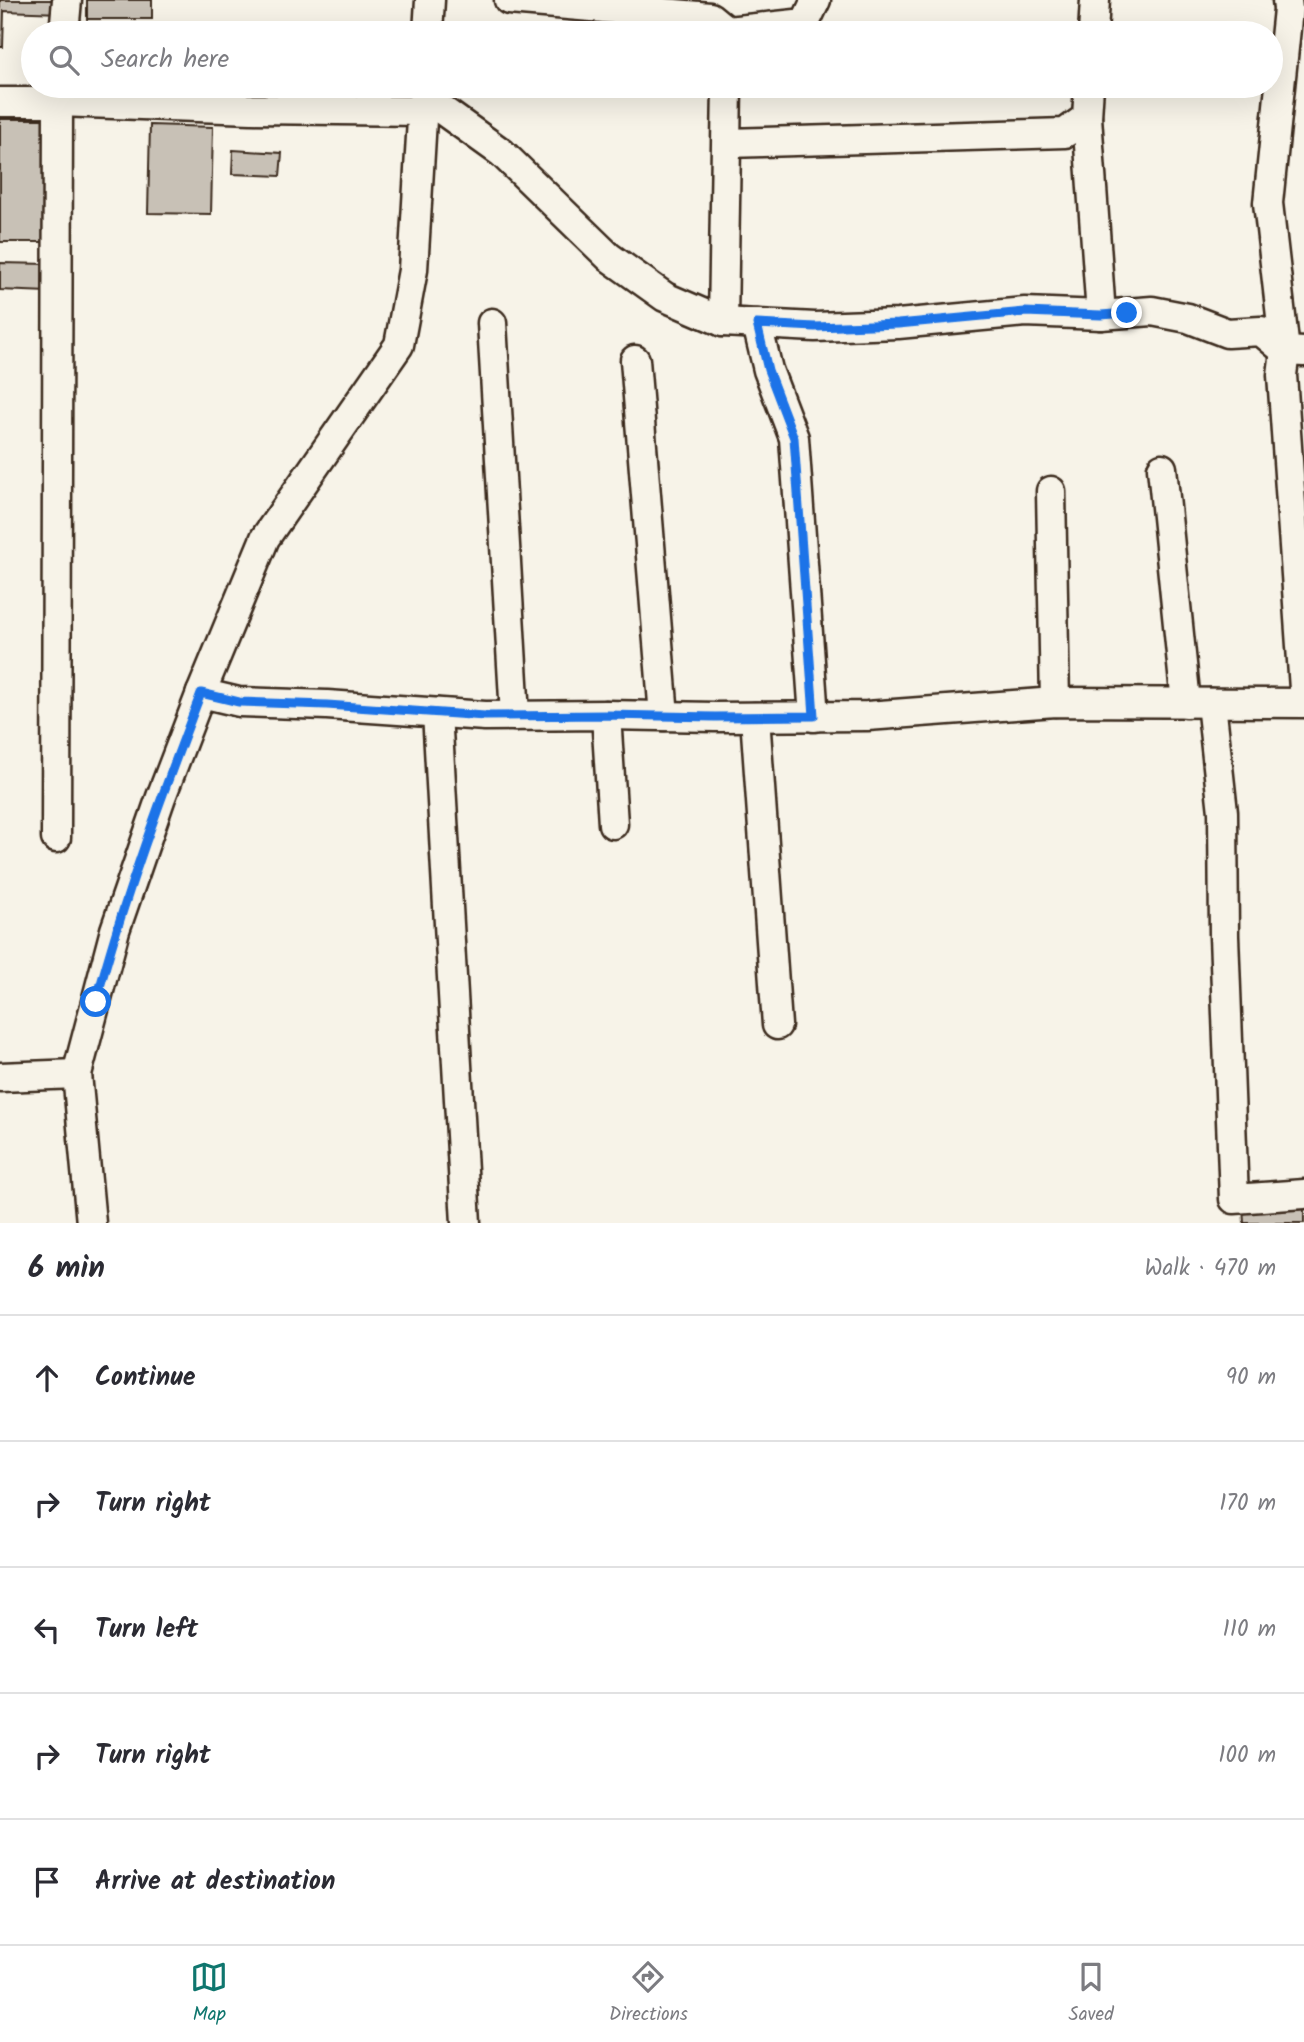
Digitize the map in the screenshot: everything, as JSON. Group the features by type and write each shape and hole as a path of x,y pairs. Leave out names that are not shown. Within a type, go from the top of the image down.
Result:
{"street":[{"path":"65,21 67,0"},
{"path":"429,21 430,0"},
{"path":"509,0 710,17 715,21"},
{"path":"806,21 816,0"},
{"path":"1094,21 1095,0"},
{"path":"1283,58 1287,0"},
{"path":"0,102 29,98"},
{"path":"56,838 58,98"},
{"path":"110,98 252,109 424,98 502,153 609,257 665,297 723,322 815,327 898,324 1025,312 1101,315 1152,312 1188,318 1227,333 1261,331 1295,351"},
{"path":"91,1223 77,1074 116,930 161,797 265,538 399,345 413,270 424,98"},
{"path":"723,322 727,98"},
{"path":"1088,98 1087,117 1101,315"},
{"path":"1279,98 1268,203 1295,351 1282,375 1304,689"},
{"path":"727,143 1065,133 1087,117"},
{"path":"492,324 515,716"},
{"path":"757,324 768,370 794,438 814,716"},
{"path":"635,360 664,716"},
{"path":"1162,468 1199,703 1223,812 1224,936 1234,1199 1304,1194"},
{"path":"1051,491 1055,702"},
{"path":"201,693 239,702 515,716 867,716 1055,702 1304,703"},
{"path":"437,713 466,1223"},
{"path":"606,715 613,824"},
{"path":"755,717 777,1025"},
{"path":"0,1077 77,1074"}],"building":[{"path":"0,0 62,0 61,13 4,11 3,47 0,47"},
{"path":"87,0 152,0 152,19 87,19"},
{"path":"0,119 48,119 48,242 0,242"},
{"path":"150,125 213,127 211,214 148,213"},
{"path":"233,150 282,153 280,176 232,174"},
{"path":"0,263 49,264 48,292 0,290"},
{"path":"1304,1203 1304,1223 1244,1223 1243,1207"}],"route":[{"path":"96,1002 116,930 161,797 201,693 239,702 485,716 814,716 794,438 768,370 757,324 815,327 898,324 1025,312 1101,315 1127,313"}]}
